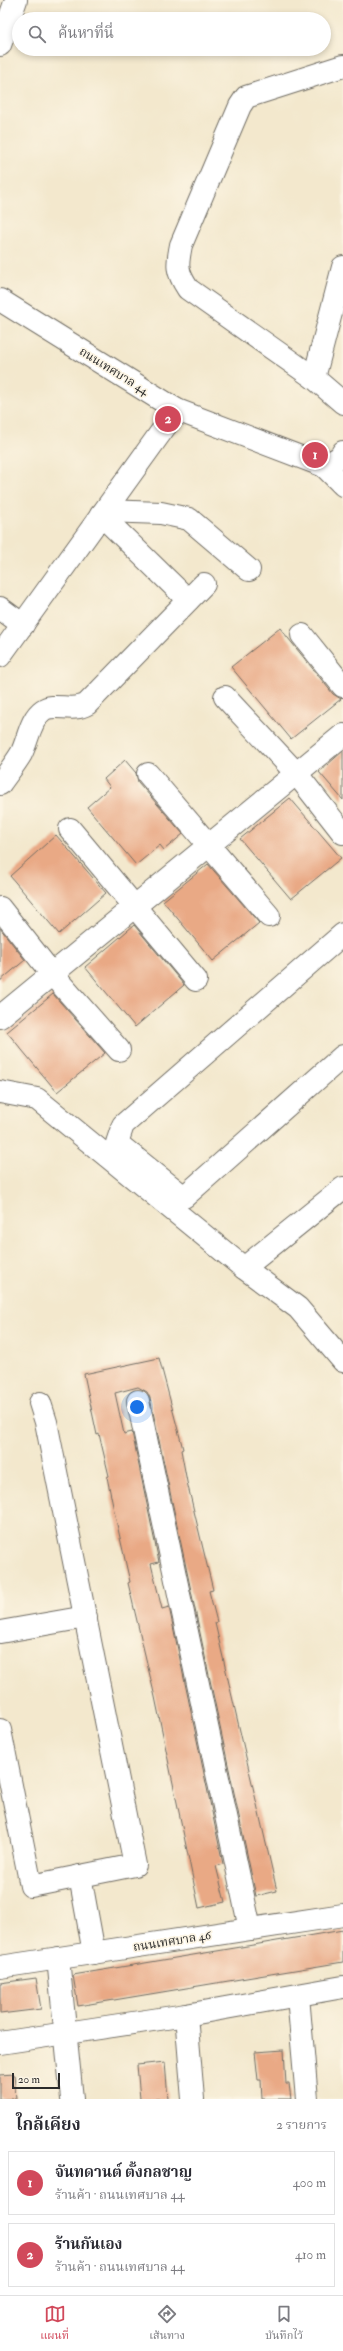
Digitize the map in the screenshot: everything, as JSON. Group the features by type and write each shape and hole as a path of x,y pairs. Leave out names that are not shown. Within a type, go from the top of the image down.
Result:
{"street":[{"path":"0,45 16,0"},
{"path":"343,66 246,97 240,106 181,245 177,263 179,275 188,289 314,378 343,403"},
{"path":"314,378 343,267"},
{"name":"ถนนเทศบาล 44","path":"0,300 177,410 324,466"},
{"path":"0,656 177,410"},
{"path":"343,452 340,458 324,466 343,486"},
{"path":"103,513 161,513 189,519 249,570"},
{"path":"103,513 188,600"},
{"path":"0,784 21,753 35,720 42,710 51,707 79,709 87,704 204,584"},
{"path":"0,608 23,625"},
{"path":"302,635 343,686"},
{"path":"225,697 296,773 343,833"},
{"path":"0,1017 343,735"},
{"path":"148,774 268,916"},
{"path":"70,829 196,980"},
{"path":"0,908 52,974 119,1050"},
{"path":"343,934 123,1125 117,1143 184,1197 343,1056"},
{"path":"0,1092 37,1099 244,1268 298,1308 343,1361"},
{"path":"244,1268 343,1188"},
{"path":"138,1401 250,1930"},
{"path":"0,1730 31,1886 135,1865 46,1422 40,1403"},
{"path":"0,1632 86,1617"},
{"path":"80,1876 94,1953"},
{"name":"ถนนเทศบาล 46","path":"0,1967 343,1915"},
{"path":"58,1958 67,2033 72,2099"},
{"path":"0,2043 186,2015 343,1987"},
{"path":"298,1996 307,2099"},
{"path":"186,2015 193,2099"}],"building":[{"path":"280,628 333,694 341,699 291,739 231,667"},
{"path":"343,751 343,800 319,772"},
{"path":"125,760 136,773 138,782 183,834 164,850 160,845 136,865 87,807 110,787 104,779"},
{"path":"290,798 341,858 291,899 240,839"},
{"path":"56,835 106,893 59,934 10,876"},
{"path":"208,864 259,923 213,961 163,901"},
{"path":"134,925 184,985 135,1027 85,967"},
{"path":"0,928 25,960 0,981"},
{"path":"53,994 105,1053 57,1092 7,1032"},
{"path":"159,1358 183,1449 181,1450 187,1482 213,1590 209,1591 217,1622 215,1623 277,1891 256,1896 150,1398 147,1392 138,1387 115,1393 124,1434 132,1432 159,1562 151,1564 162,1609 169,1607 223,1864 216,1866 225,1902 199,1908 155,1697 128,1583 130,1582 107,1477 109,1476 99,1434 97,1435 84,1374"},
{"path":"343,1930 343,1962 78,2006 73,1975"},
{"path":"36,1978 41,2009 0,2014 0,1983"},
{"path":"284,2050 286,2084 289,2084 291,2099 262,2099 261,2080 258,2080 255,2052"},
{"path":"165,2062 168,2099 140,2099 137,2065"},
{"path":"14,2074 16,2099 0,2099 0,2075"}],"place":[{"name":"ร้านกันเอง","path":"168,419"},
{"name":"จันทดานต์ ตั้งกลชาญ","path":"315,455"}]}
